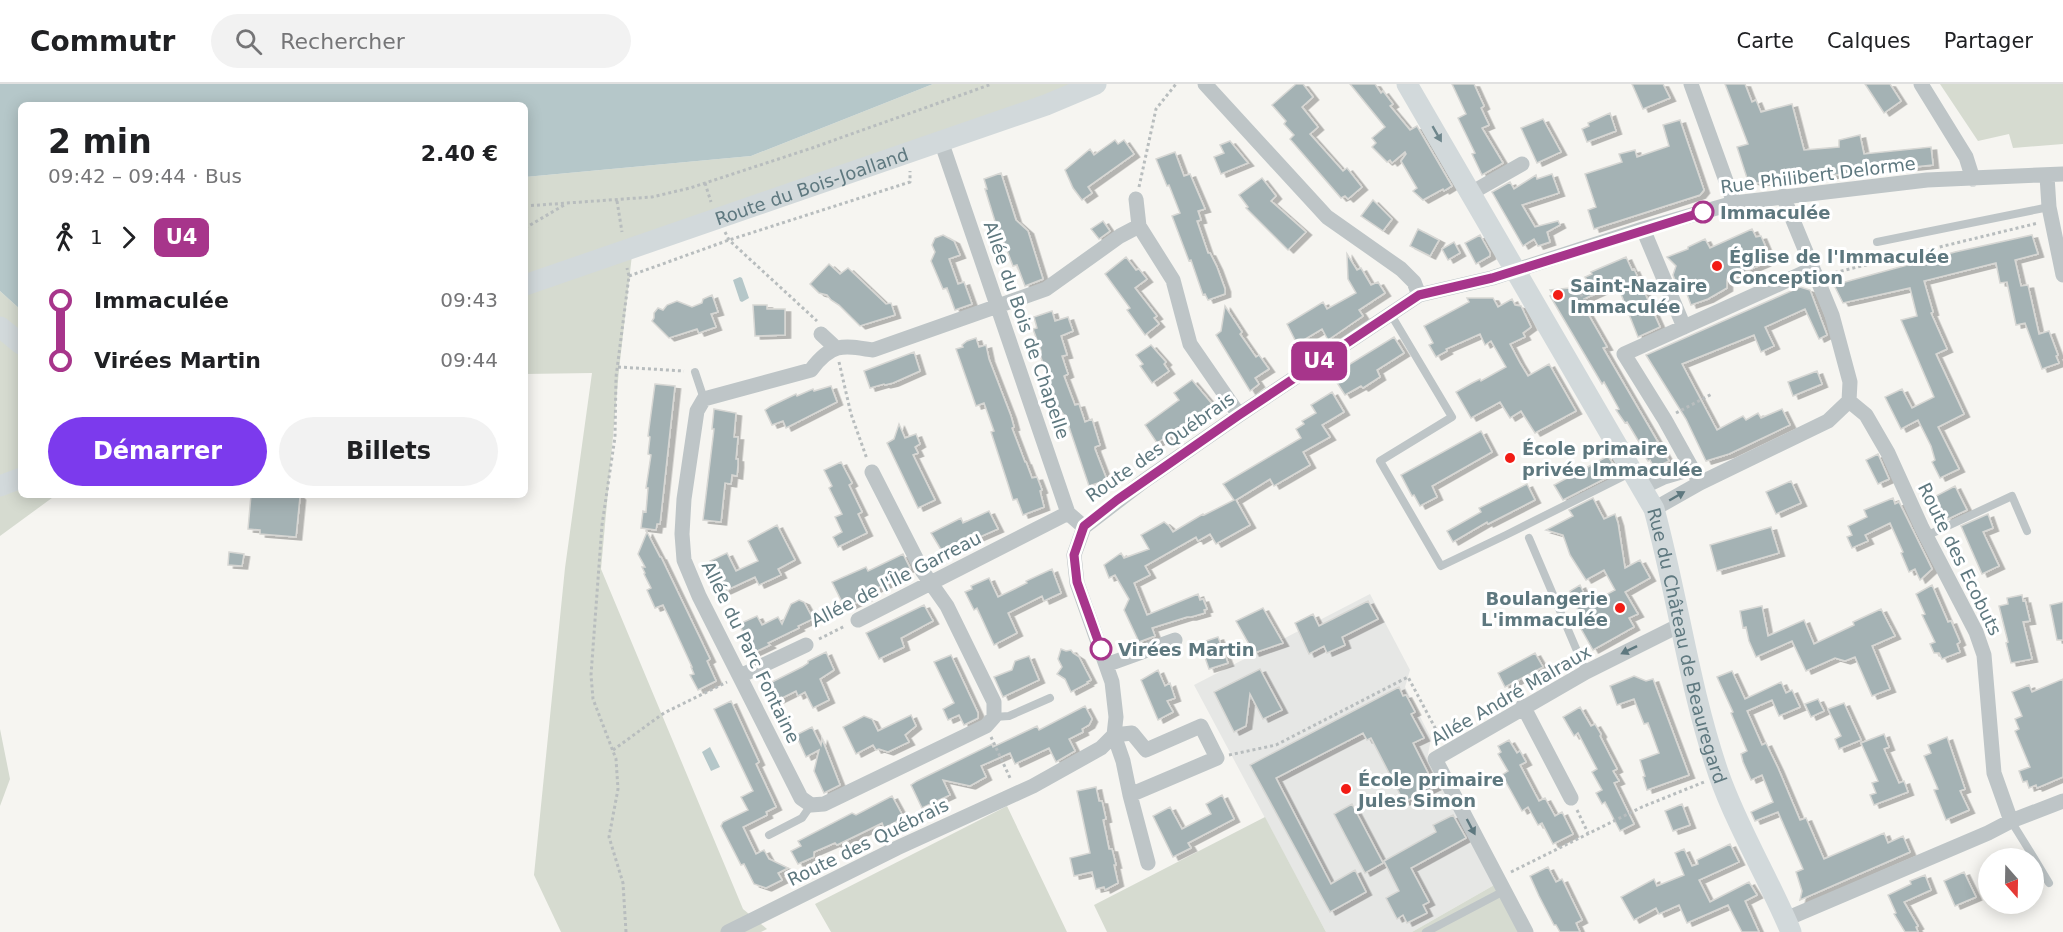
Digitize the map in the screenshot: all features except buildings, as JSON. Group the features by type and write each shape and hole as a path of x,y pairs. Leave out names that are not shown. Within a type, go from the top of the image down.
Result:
{"street":[{"name":"Route du Bois-Joalland","path":"528,284 1046,105 1096,84"},
{"path":"1205,84 1327,217 1401,269 1414,282 1419,295"},
{"name":"Rue du Château de Beauregard","path":"1407,84 1654,509 1669,562 1696,698 1719,776 1788,926"},
{"path":"1691,84 1734,203"},
{"path":"1921,84 1966,157 1974,179"},
{"name":"Allée du Bois de Chapelle","path":"941,141 1068,513"},
{"path":"1471,193 1522,164"},
{"name":"Rue Philibert Delorme","path":"1517,271 1734,203 1927,180 2063,174"},
{"path":"2047,176 2050,213 2063,275"},
{"path":"1654,509 1700,483 1828,421 1849,401 1850,382 1832,315 1783,196"},
{"path":"1136,198 1139,226 1173,280 1190,344 1239,415"},
{"path":"704,399 811,370 822,356 835,347 849,346 873,350 1046,289 1120,236 1139,226"},
{"path":"1643,230 1684,327"},
{"name":"Route des Québrais","path":"728,932 897,848 1033,786 1101,748 1114,735 1114,705 1112,682 1077,582 1074,555 1084,526 1144,480 1419,295 1517,271"},
{"path":"1700,483 1665,420 1623,354 1814,274"},
{"path":"0,327 18,342"},
{"path":"821,334 835,347"},
{"name":"Allée du Parc Fontaine","path":"704,399 697,411 684,500 682,534 684,560 699,596 801,798 811,805"},
{"name":"Route des Ecobuts","path":"1849,401 1866,415 1888,453 1926,536 1976,632 1984,655 1994,773 2011,821"},
{"path":"1638,479 1664,477 1691,469"},
{"path":"811,805 824,804 990,721 994,702 947,606 923,572 872,472"},
{"path":"0,486 18,479"},
{"path":"1068,513 1084,526"},
{"name":"Allée de l'Île Garreau","path":"858,620 1068,513"},
{"name":"Allée André Malraux","path":"1527,932 1435,759 1523,706 1682,624"},
{"path":"1106,665 1175,640"},
{"name":"Allée de l'Île Garreau","path":"740,676 806,645"},
{"path":"1523,706 1571,798"},
{"path":"1124,761 1201,726 1217,758 1130,795"},
{"path":"1146,750 1132,733 1114,735 1124,761 1130,795 1148,863"},
{"path":"1788,926 2011,821 2063,801"}],"lane":[{"path":"1877,242 2050,213"},
{"path":"1390,314 1452,417 1380,461 1441,566 1638,479"},
{"path":"695,372 704,399"},
{"path":"1926,536 2012,496 2027,531"},
{"path":"1528,538 1586,672"},
{"path":"990,721 1009,716 1050,698"},
{"path":"769,835 802,818 811,805"},
{"name":"Route des Ecobuts","path":"2011,821 2028,848"},
{"name":"Route des Ecobuts","path":"2044,874 2049,882"},
{"path":"1426,932 1502,885"}],"path":[{"path":"528,207 652,197 705,183 992,84"},
{"path":"1136,198 1156,109 1176,84"},
{"path":"629,276 729,240 910,182 908,152"},
{"path":"705,183 717,219 729,240 818,322 821,334"},
{"path":"617,201 629,276 618,367 615,437 602,525 591,675 593,699 616,759 618,789 609,837 623,883 626,932"},
{"path":"528,226 568,203"},
{"path":"1814,274 1831,273 2050,213"},
{"path":"1574,284 1586,302"},
{"path":"618,367 695,372"},
{"path":"841,372 851,414 872,472"},
{"path":"1665,420 1712,394"},
{"name":"Allée de l'Île Garreau","path":"806,645 858,620"},
{"path":"613,750 664,713 740,676"},
{"path":"1217,758 1276,745 1408,677 1447,751"},
{"path":"990,721 1017,793"},
{"path":"1502,885 1588,833 1642,807 1719,776"},
{"path":"1571,798 1588,833"}],"shaded area":[{"path":"0,84 933,84 751,156 528,177 528,102 18,102 18,307 0,291"},
{"path":"933,84 1074,84 1016,110 634,237 601,569 743,909 767,929 761,932 561,932 534,875 565,568 592,373 528,374 528,177 751,156"},
{"path":"1940,84 2063,84 2063,144 2013,148 2009,134 1978,141"},
{"path":"740,277 749,298 742,302 733,280"},
{"path":"0,291 18,307 18,498 52,498 0,536"},
{"name":"École primaire Jules Simon","path":"1370,594 1410,670 1405,687 1431,738 1427,760 1496,884 1412,932 1326,932 1194,685"},
{"path":"0,729 10,779 0,806"},
{"path":"710,747 720,767 711,771 702,752"},
{"path":"1007,806 1067,932 831,932 815,904"},
{"path":"1265,817 1326,932 1107,932 1094,905"},
{"path":"1496,884 1523,932 1412,932"}],"bus line":[{"name":"U4","path":"1101,649 1077,582 1074,555 1084,526 1144,480 1419,295 1492,278 1703,212"}],"place":[{"name":"Immaculée","path":"1703,212"},
{"name":"Église de l'Immaculée Conception","path":"1717,266"},
{"name":"Saint-Nazaire Immaculée","path":"1558,295"},
{"name":"École primaire privée Immaculée","path":"1510,458"},
{"name":"Boulangerie L'immaculée","path":"1620,608"},
{"name":"Virées Martin","path":"1101,649"},
{"name":"École primaire Jules Simon","path":"1346,789"}]}
